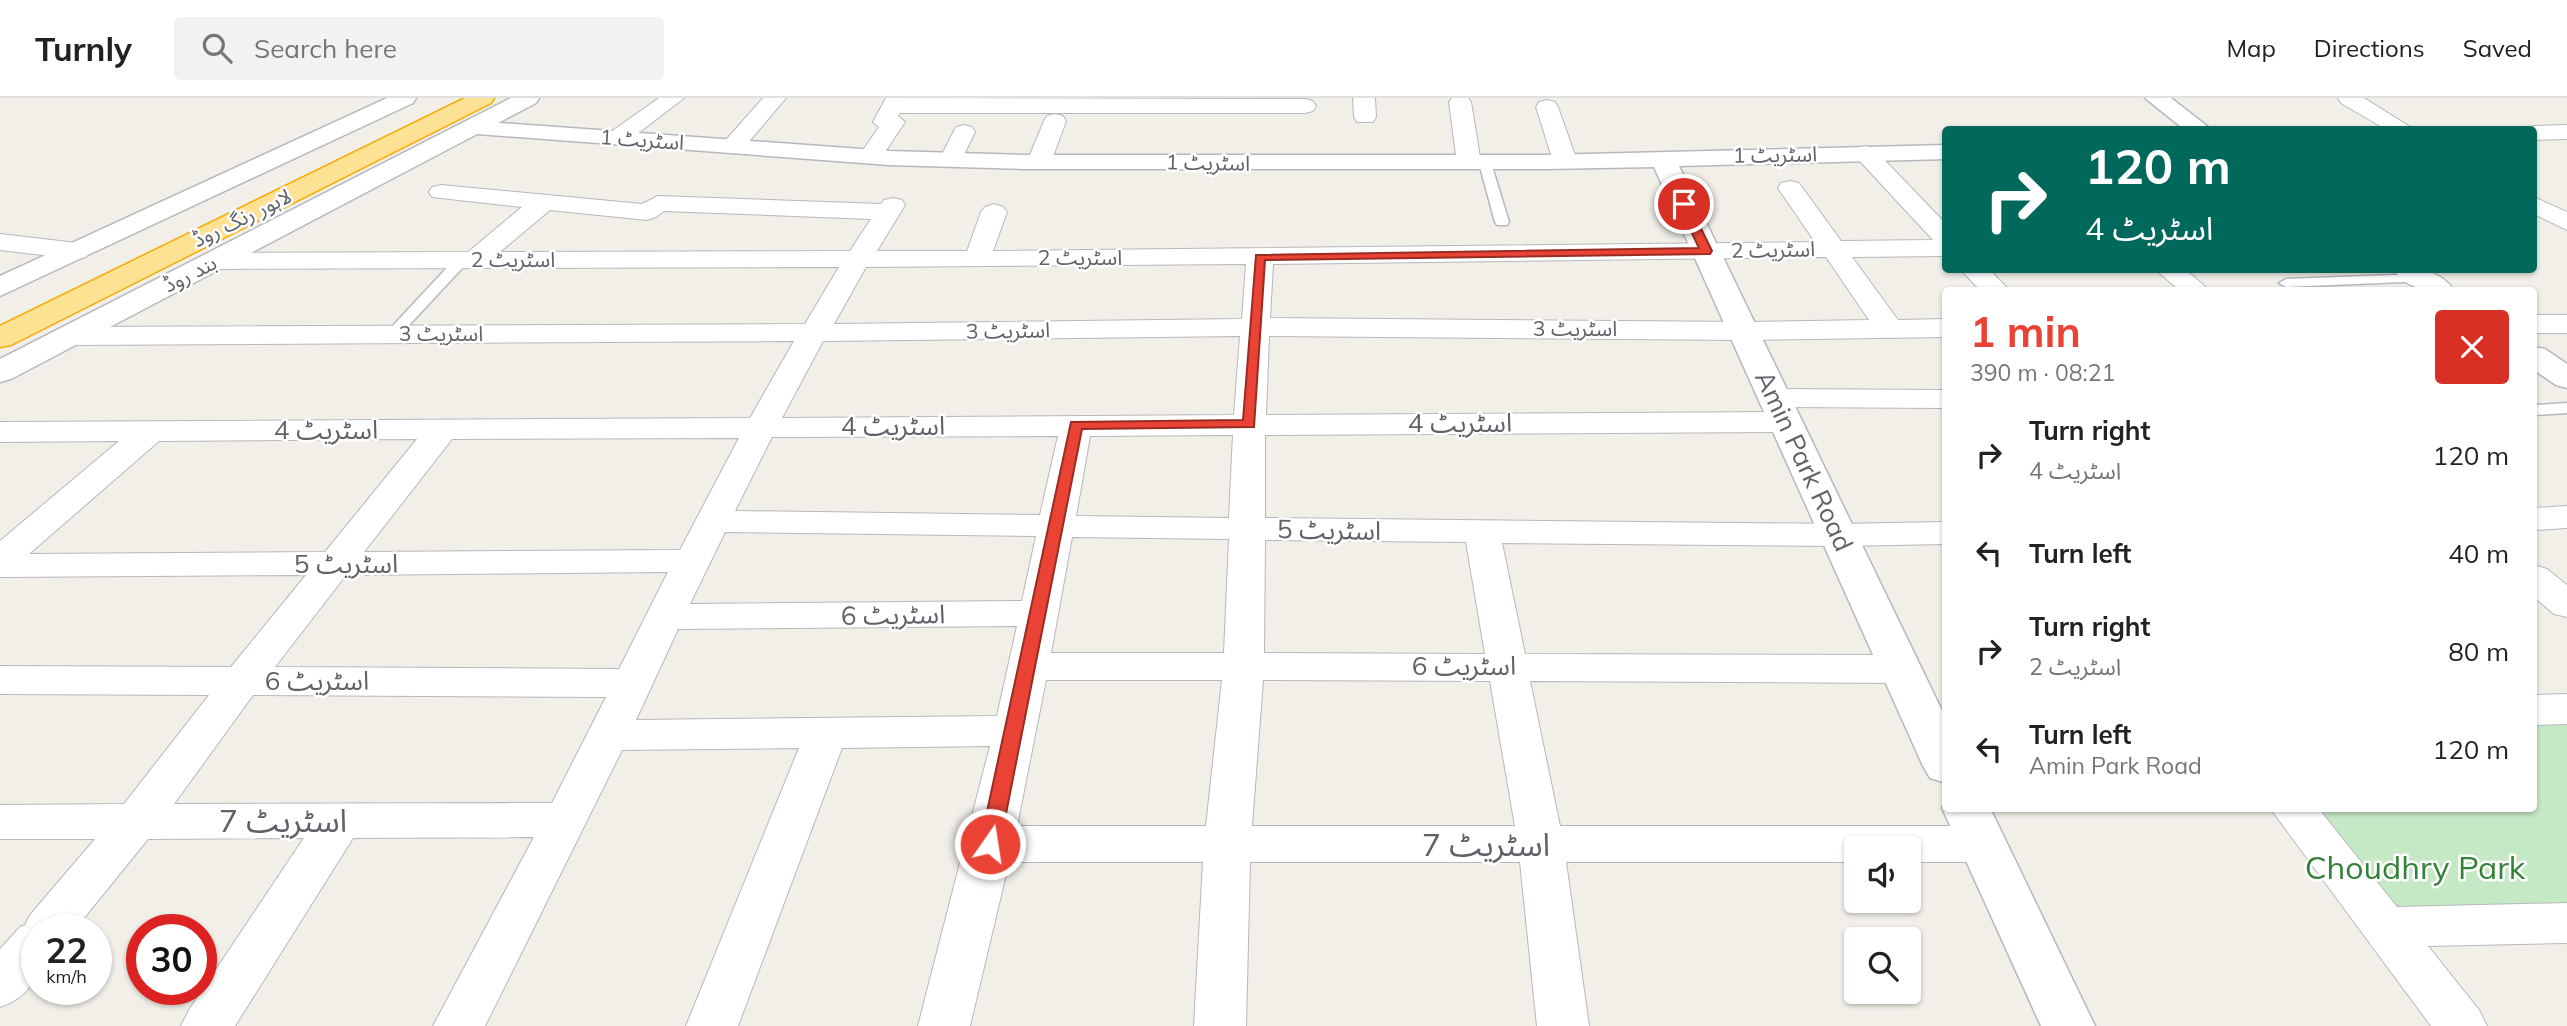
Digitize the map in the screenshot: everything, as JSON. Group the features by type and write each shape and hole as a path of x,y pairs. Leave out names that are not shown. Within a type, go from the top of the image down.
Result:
{"highway":[{"name":"لاہور رنگ روڈ","path":"0,316 451,98"},
{"name":"لاہور رنگ روڈ","path":"0,338 483,98"}],"street":[{"path":"0,287 405,98"},
{"name":"بند روڈ","path":"0,372 528,98"},
{"path":"616,139 673,98"},
{"path":"733,146 775,98"},
{"path":"2156,98 2195,126"},
{"path":"2349,98 2397,126"},
{"path":"871,156 894,122 884,122 894,102 1114,102 1305,106"},
{"path":"1460,102 1477,163"},
{"path":"1546,107 1565,161"},
{"path":"1039,162 1055,121"},
{"name":"اسٹریٹ 1","path":"471,128 871,156 1039,162 1477,163 1942,152"},
{"path":"951,160 964,132"},
{"path":"2537,132 2567,132"},
{"path":"1865,153 1942,235"},
{"name":"Amin Park Road","path":"1662,157 1942,758"},
{"path":"1790,188 1889,328"},
{"path":"441,192 647,212 658,203 890,208 813,333 713,521 565,820 459,1026"},
{"path":"468,260 544,202"},
{"path":"2537,206 2567,222"},
{"path":"977,259 994,212"},
{"path":"0,242 77,251"},
{"name":"اسٹریٹ 2","path":"214,261 1260,257 1942,248"},
{"path":"1220,1026 1227,846 1244,665 1250,424 1260,257"},
{"path":"1978,273 1992,287"},
{"path":"2174,273 2191,287"},
{"path":"2537,324 2567,324"},
{"name":"اسٹریٹ 3","path":"70,336 813,333 1257,327 1743,331 1942,328"},
{"path":"2537,358 2567,378"},
{"name":"اسٹریٹ 4","path":"0,432 1250,424 1780,410 1942,399"},
{"path":"944,1026 990,844 1076,425"},
{"path":"59,914 136,822 242,681 443,429"},
{"path":"0,560 151,431"},
{"path":"2537,519 2567,517"},
{"name":"اسٹریٹ 5","path":"713,521 1482,532 1839,535 1942,533"},
{"path":"1482,532 1541,845 1563,1026"},
{"name":"اسٹریٹ 5","path":"0,566 692,561"},
{"path":"2537,579 2567,605"},
{"name":"اسٹریٹ 6","path":"664,617 1038,613"},
{"name":"اسٹریٹ 6","path":"1028,666 1900,669"},
{"name":"اسٹریٹ 6","path":"0,680 633,683"},
{"path":"2537,710 2567,709"},
{"path":"607,735 1014,731"},
{"path":"712,1026 826,734"},
{"path":"2295,812 2461,1026"},
{"name":"اسٹریٹ 7","path":"0,822 565,820"},
{"path":"207,1026 340,821"},
{"path":"1974,826 2068,1026"},
{"name":"اسٹریٹ 7","path":"990,844 1541,845 1974,826"},
{"path":"2384,927 2567,923"},
{"path":"0,985 21,960"}],"lane":[{"path":"1477,163 1502,222"},
{"path":"392,335 468,260"},
{"path":"2286,283 2423,279"},
{"path":"2537,410 2567,408"}],"green space":[{"name":"Choudhry Park","path":"2567,709 2567,923 2384,927 2294,812 2537,812 2537,710"}],"route":[{"path":"990,844 1076,425 1250,424 1260,257 1706,251 1684,204"}]}
